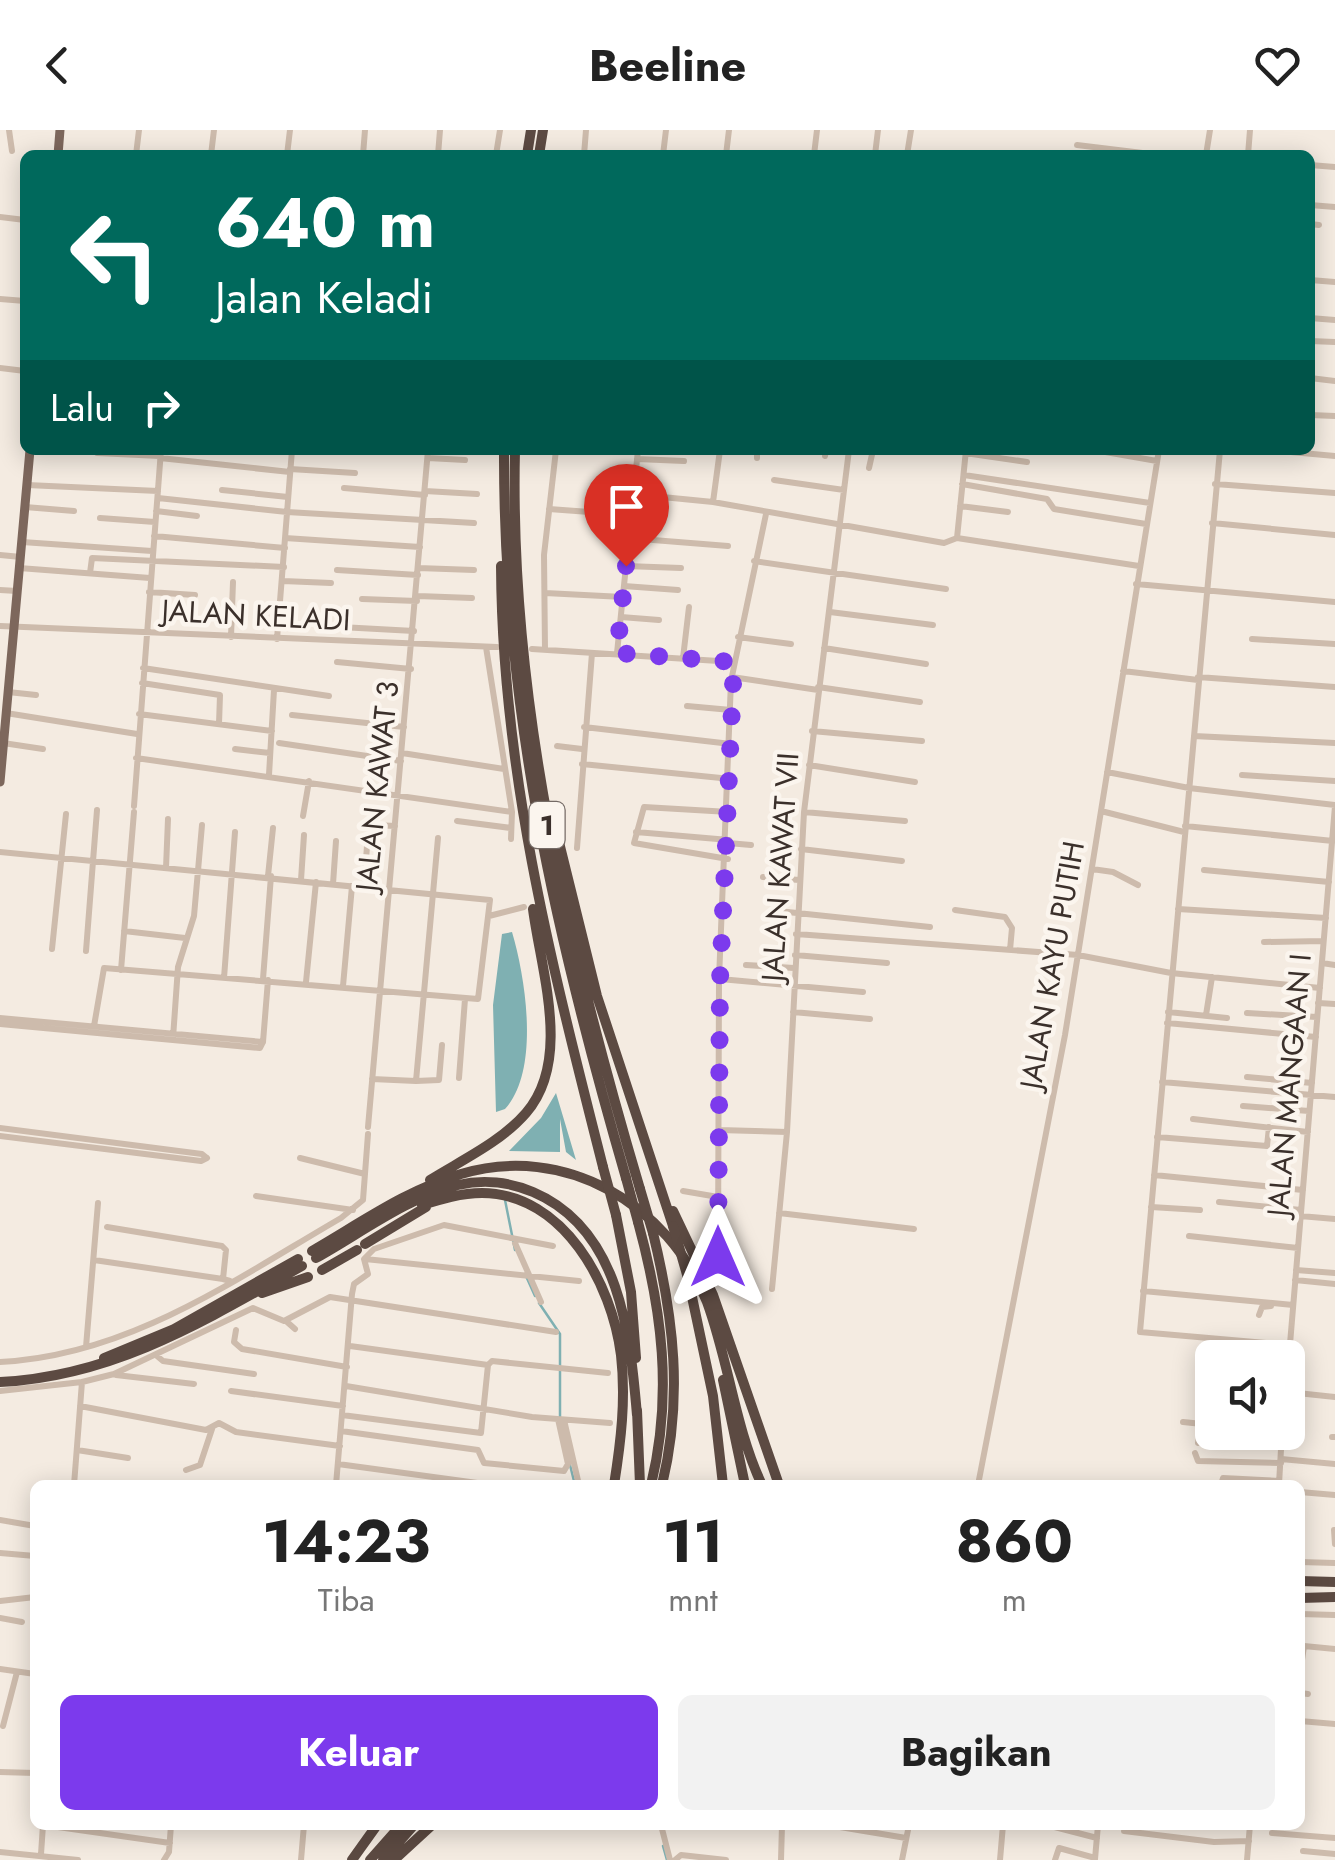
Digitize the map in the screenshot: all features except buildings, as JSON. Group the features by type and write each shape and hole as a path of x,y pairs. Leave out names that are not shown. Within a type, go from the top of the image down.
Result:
{"highway":[{"path":"504,455 504,691 549,1024 549,1057 543,1085 530,1107 509,1129 314,1255 444,1190 538,1194 578,1222 602,1255 618,1298 637,1415"},
{"name":"1","path":"504,455 510,602 533,809 565,962 638,1222 664,1351 662,1426 652,1480"},
{"name":"1","path":"515,455 517,550 536,749 572,944 653,1233 671,1313 676,1369 674,1426 663,1480"},
{"path":"536,749 597,996 760,1480"},
{"path":"517,809 631,1292 640,1480"},
{"path":"383,1210 432,1184 474,1170 513,1166 554,1169 599,1184 645,1212 668,1237 692,1278 712,1331 744,1480"},
{"path":"366,1230 421,1206 460,1195 501,1190 559,1226 600,1281 618,1339 623,1418 613,1480"},
{"path":"322,1270 362,1251 399,1220 460,1195"},
{"path":"677,1227 728,1338 776,1480"},
{"path":"303,1267 123,1359 68,1374 0,1379 59,1370 134,1348 303,1267"},
{"path":"692,1278 713,1396 722,1480"},
{"path":"1305,1581 1335,1582"},
{"path":"1305,1598 1335,1598"},
{"path":"350,1860 371,1830"},
{"path":"370,1860 397,1830"},
{"path":"383,1860 410,1830"},
{"path":"394,1860 427,1830"}],"main road":[{"path":"0,782 30,455"}],"street":[{"path":"9,130 12,151"},
{"path":"1077,145 1118,150"},
{"path":"121,970 160,455 355,473"},
{"path":"277,639 292,455"},
{"name":"JALAN KAWAT 3","path":"354,1210 362,1204 365,1174 428,455"},
{"path":"438,455 464,460"},
{"path":"545,650 549,509 555,455"},
{"path":"617,653 637,455"},
{"path":"643,455 684,462"},
{"path":"713,502 719,455"},
{"name":"JALAN KAWAT VII","path":"772,1290 787,1132 804,812 848,455"},
{"path":"870,468 871,455"},
{"path":"957,538 965,455"},
{"path":"988,455 1027,462"},
{"path":"1123,455 1157,461"},
{"name":"JALAN KAYU PUTIH","path":"979,1480 1078,955 1158,455"},
{"path":"1219,455 1140,1332 1232,1340"},
{"path":"964,474 1150,503"},
{"path":"774,480 844,490"},
{"path":"962,484 1047,498 1054,509 1072,514 1146,524"},
{"path":"1215,484 1335,493"},
{"path":"27,485 158,494 287,512 474,522"},
{"path":"344,488 477,494"},
{"path":"222,490 288,497"},
{"path":"632,494 713,502 944,544 957,538 1139,566"},
{"path":"960,506 1008,512"},
{"path":"25,508 74,511"},
{"path":"549,509 630,515"},
{"path":"156,512 198,516"},
{"path":"718,1257 720,980 728,859 732,677 766,514"},
{"path":"100,518 154,522"},
{"path":"1212,522 1335,535"},
{"path":"154,536 285,548"},
{"path":"285,538 420,547"},
{"path":"628,538 728,546"},
{"path":"22,542 152,551"},
{"path":"0,555 21,557"},
{"path":"90,573 92,558 284,567"},
{"path":"754,562 946,588"},
{"path":"626,566 680,568"},
{"path":"19,568 150,578"},
{"path":"337,570 474,570"},
{"path":"282,581 330,583"},
{"path":"231,637 233,582"},
{"path":"1136,584 1335,602"},
{"path":"624,586 678,590"},
{"path":"0,590 17,591"},
{"path":"149,592 194,595"},
{"path":"545,593 623,597"},
{"path":"362,599 472,598"},
{"path":"682,658 689,607"},
{"path":"830,612 933,625"},
{"path":"621,616 658,620"},
{"name":"JALAN KELADI","path":"0,626 497,648"},
{"path":"322,626 414,631"},
{"path":"348,642 349,628"},
{"path":"382,644 383,630"},
{"path":"738,637 791,644"},
{"path":"1252,639 1335,644"},
{"path":"486,647 504,769 517,809 510,840"},
{"path":"824,648 926,664"},
{"path":"532,650 734,662"},
{"path":"577,848 592,653"},
{"path":"337,662 411,669"},
{"path":"143,668 329,696"},
{"path":"1122,670 1335,687"},
{"path":"732,677 920,702"},
{"path":"141,683 218,694 218,724"},
{"path":"269,775 274,690"},
{"path":"8,692 36,695"},
{"path":"687,706 731,710"},
{"path":"6,714 137,734"},
{"path":"139,714 272,731"},
{"path":"292,715 404,726"},
{"path":"584,727 731,744"},
{"path":"812,730 922,741"},
{"path":"1194,736 1335,743"},
{"path":"2,738 43,749"},
{"path":"280,743 504,769"},
{"path":"557,746 582,749"},
{"path":"236,748 270,753"},
{"path":"136,758 517,809"},
{"path":"582,764 730,778"},
{"path":"809,766 915,782"},
{"path":"1107,772 1188,788 1335,806"},
{"path":"1242,775 1335,781"},
{"path":"302,816 309,781"},
{"name":"JALAN MANGAAN I","path":"1290,1340 1318,1003 1332,892 1328,882 1335,806"},
{"path":"728,859 638,847 636,832 644,807 729,812"},
{"path":"86,951 97,810"},
{"path":"1101,811 1184,829 1334,841"},
{"path":"804,812 905,821"},
{"path":"52,949 66,814"},
{"path":"166,868 168,820"},
{"path":"457,821 511,828"},
{"path":"375,824 394,826"},
{"path":"173,1037 177,974 194,916 202,825"},
{"path":"0,1021 263,1042 273,828"},
{"path":"224,978 235,832"},
{"path":"636,832 751,845"},
{"path":"301,880 304,835"},
{"path":"416,1081 438,838"},
{"path":"333,884 336,841"},
{"path":"364,887 367,846"},
{"path":"802,849 902,862"},
{"path":"0,852 488,898 482,995 465,998 306,982 100,969 94,1030"},
{"path":"1092,869 1113,872 1138,884"},
{"path":"1204,870 1328,882"},
{"path":"763,877 799,880"},
{"path":"306,982 316,882"},
{"path":"343,986 352,886"},
{"path":"489,916 524,908"},
{"path":"1178,909 1326,918"},
{"path":"955,910 1005,917 1012,928 1010,950"},
{"path":"778,911 930,927"},
{"path":"124,931 185,938"},
{"path":"796,934 1078,955 1171,973 1320,988"},
{"path":"1264,942 1324,942"},
{"path":"795,955 887,964"},
{"path":"1322,963 1335,965"},
{"path":"746,965 794,968"},
{"path":"1209,1027 1212,977"},
{"path":"720,980 863,992"},
{"path":"459,1078 465,998"},
{"path":"1318,1003 1335,1004"},
{"path":"793,1012 870,1019"},
{"path":"1168,1012 1227,1018"},
{"path":"1247,1012 1317,1018"},
{"path":"1166,1023 1316,1037"},
{"path":"372,1079 439,1080 442,1045"},
{"path":"1246,1078 1312,1083"},
{"path":"1162,1082 1335,1097"},
{"path":"1242,1106 1309,1110"},
{"path":"1194,1119 1308,1132"},
{"path":"1157,1136 1267,1146 1270,1127"},
{"path":"718,1130 787,1132"},
{"path":"2,1132 202,1154 206,1158 201,1162 122,1147"},
{"path":"300,1158 365,1174"},
{"path":"1154,1175 1302,1190"},
{"path":"683,1191 718,1198"},
{"path":"256,1196 354,1210"},
{"path":"86,1347 98,1202"},
{"path":"1218,1202 1335,1218"},
{"path":"1151,1207 1200,1210"},
{"path":"0,1362 86,1347 154,1324 354,1210"},
{"path":"780,1213 914,1229"},
{"path":"362,1251 444,1225 552,1246"},
{"path":"107,1227 222,1246 226,1250 227,1280"},
{"path":"1189,1236 1298,1248"},
{"path":"511,1241 541,1302"},
{"path":"362,1251 579,1281"},
{"path":"336,1480 354,1284 368,1274 362,1251"},
{"path":"94,1260 227,1280"},
{"path":"1296,1270 1335,1273"},
{"path":"1295,1280 1335,1284"},
{"path":"1144,1291 1293,1306"},
{"path":"286,1320 325,1298 556,1332"},
{"path":"1259,1315 1263,1306 1293,1306"},
{"path":"0,1390 82,1382 114,1374 253,1308 286,1320 295,1328"},
{"path":"236,1330 234,1342 242,1348 348,1367"},
{"path":"350,1346 488,1365"},
{"path":"157,1356 254,1374"},
{"path":"231,1392 482,1433 488,1365 492,1361 608,1373"},
{"path":"114,1374 190,1384 174,1362"},
{"path":"74,1480 82,1382"},
{"path":"346,1386 610,1423"},
{"path":"1305,1394 1335,1397"},
{"path":"80,1406 141,1420 212,1428"},
{"path":"341,1430 478,1450 482,1462 564,1471 568,1464 561,1419"},
{"path":"561,1419 577,1480"},
{"path":"1183,1422 1195,1423"},
{"path":"186,1470 200,1465 212,1428 219,1423 236,1432 340,1446"},
{"path":"77,1450 128,1458"},
{"path":"1279,1480 1281,1450"},
{"path":"1195,1453 1198,1461 1335,1464"},
{"path":"338,1464 455,1480"},
{"path":"1305,1492 1335,1494"},
{"path":"0,1520 30,1525"},
{"path":"1334,1530 1335,1544"},
{"path":"0,1553 30,1556"},
{"path":"1305,1562 1335,1563"},
{"path":"0,1601 30,1597"},
{"path":"1305,1614 1335,1615"},
{"path":"0,1618 22,1622"},
{"path":"1305,1646 1335,1648"},
{"path":"0,1669 30,1673"},
{"path":"4,1726 17,1672"},
{"path":"1305,1722 1335,1724"},
{"path":"0,1772 30,1773"},
{"path":"41,1854 43,1830"},
{"path":"76,1830 170,1844"},
{"path":"164,1860 171,1830"},
{"path":"301,1860 304,1830"},
{"path":"663,1830 672,1860 681,1855 726,1860"},
{"path":"780,1830 780,1860"},
{"path":"858,1830 906,1838"},
{"path":"902,1860 908,1830"},
{"path":"1000,1860 1003,1830"},
{"path":"1067,1830 1095,1838"},
{"path":"1056,1860 1059,1848 1094,1858 1097,1830"},
{"path":"1158,1830 1158,1837"},
{"path":"1247,1860 1250,1830"},
{"path":"1124,1831 1158,1837 1249,1841"},
{"path":"1272,1832 1335,1838"},
{"path":"1303,1851 1335,1854"},
{"path":"0,1852 28,1858 41,1854 78,1860"}],"water":[{"path":"512,932 525,999 526,1049 516,1092 505,1109 496,1112 493,1005 502,934"},
{"path":"556,1093 576,1160 566,1152 560,1119 560,1152 509,1151 541,1118"}],"waterway":[{"path":"505,1200 515,1250"},
{"path":"526,1276 535,1296"},
{"path":"539,1303 560,1334 560,1418"},
{"path":"570,1465 574,1480"},
{"path":"663,1846 667,1860"}],"route":[{"path":"626,566 617,653 734,662 720,980 718,1257"}]}
